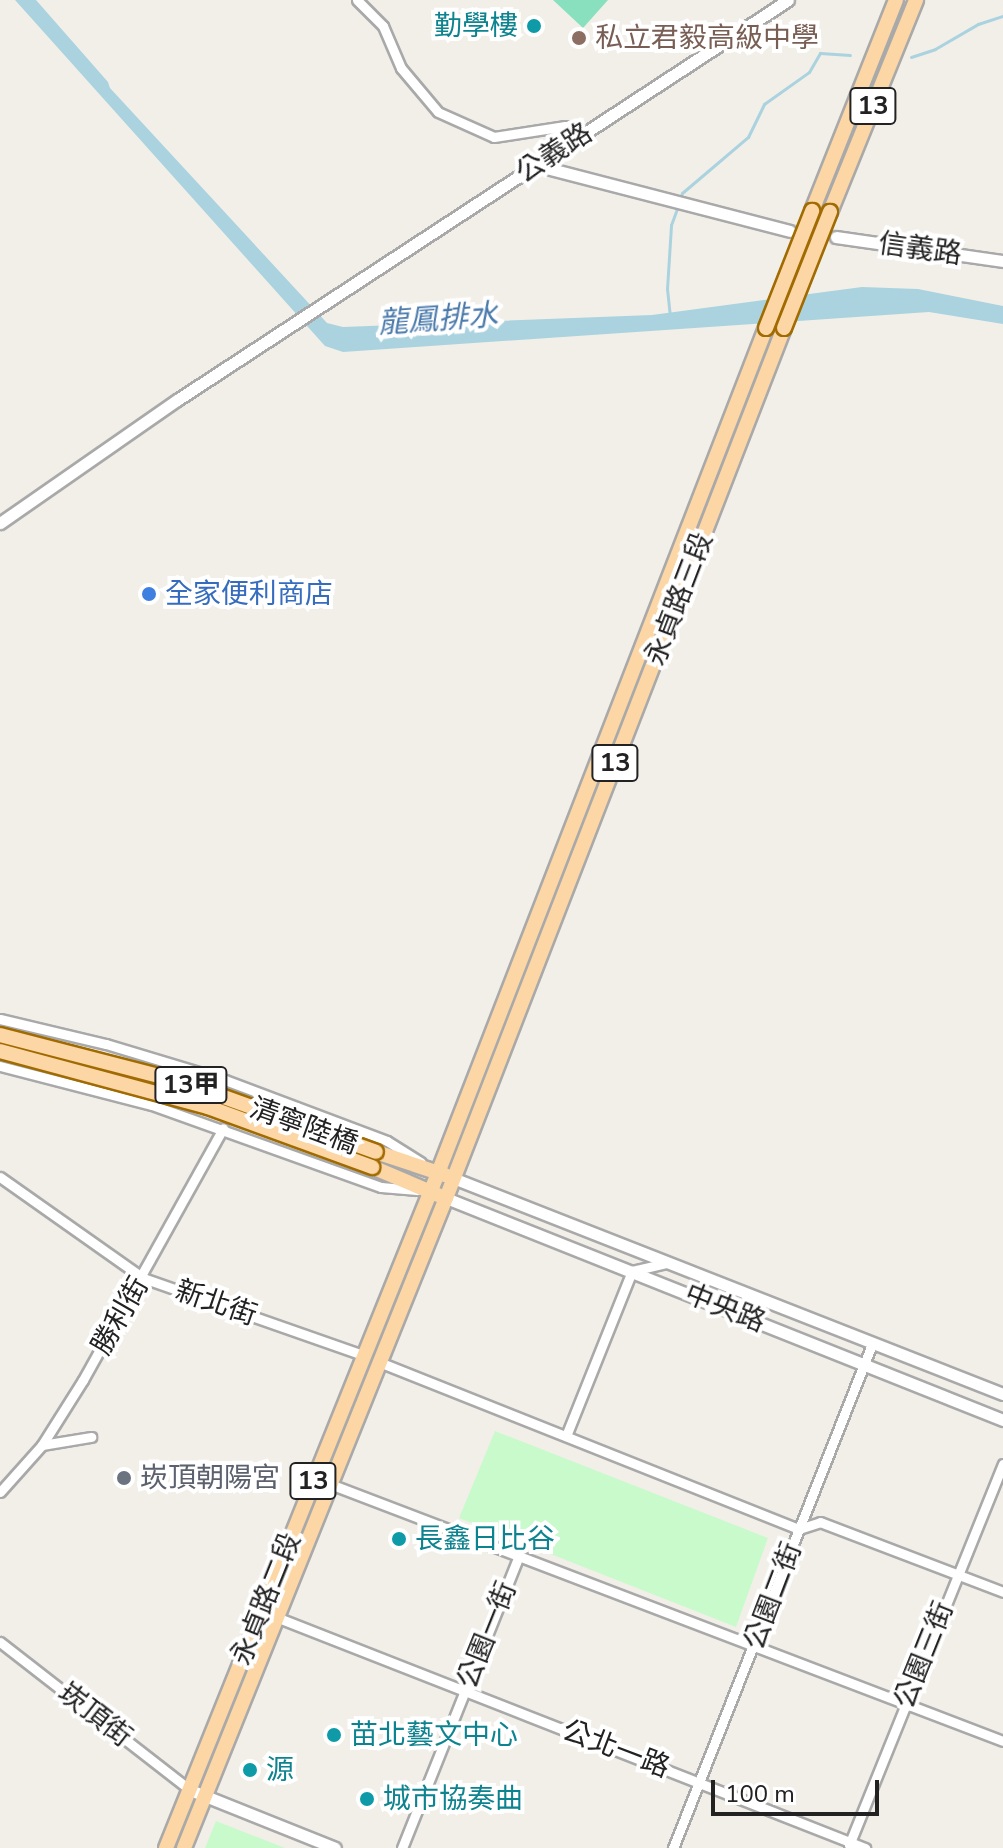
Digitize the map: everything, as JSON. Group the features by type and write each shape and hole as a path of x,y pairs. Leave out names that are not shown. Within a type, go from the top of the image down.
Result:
{"main road":[{"name":"永貞路三段","path":"438,1173 896,0"},
{"name":"永貞路三段","path":"446,1198 784,328 916,0"},
{"name":"清寧陸橋","path":"0,1035 182,1082 374,1159"},
{"name":"清寧陸橋","path":"0,1051 208,1107 374,1159"},
{"name":"13甲","path":"374,1159 453,1178"},
{"name":"13甲","path":"374,1159 446,1198"},
{"name":"永貞路二段","path":"166,1848 438,1173"},
{"name":"永貞路二段","path":"184,1848 446,1198"},
{"path":"289,1542 305,1548"}],"street":[{"path":"357,0 383,26 401,68 438,112 494,137 565,126 578,137"},
{"name":"公義路","path":"0,523 289,327 788,0"},
{"path":"535,165 790,231"},
{"name":"信義路","path":"836,237 1003,261"},
{"path":"0,1019 106,1044 275,1098 387,1141 438,1173"},
{"path":"49,1078 58,1034"},
{"path":"0,1066 223,1128 381,1187 430,1191"},
{"name":"勝利街","path":"0,1492 42,1445 143,1278 223,1128"},
{"name":"新北街","path":"0,1177 143,1278 363,1355"},
{"name":"中央路","path":"453,1178 1003,1394"},
{"name":"中央路","path":"446,1198 1003,1420"},
{"path":"566,1436 632,1271 668,1263"},
{"name":"公園二街","path":"673,1848 872,1344"},
{"path":"379,1362 799,1529 820,1522 1003,1592"},
{"path":"42,1445 91,1437"},
{"name":"公園三街","path":"849,1845 1003,1464"},
{"path":"330,1484 1003,1741"},
{"name":"公園一街","path":"402,1848 519,1556"},
{"name":"公北一路","path":"276,1617 700,1782 849,1845 865,1848"},
{"name":"崁頂街","path":"0,1643 190,1790"},
{"path":"190,1790 335,1848"}],"green space":[{"path":"553,0 608,0 583,28"},
{"path":"495,1431 768,1538 736,1627 459,1518"},
{"path":"216,1821 285,1848 205,1848"}],"water":[{"path":"15,0 36,0 110,88 327,323 343,327 652,315 862,287 918,289 1003,306 1003,324 929,312 343,352 325,346"}],"waterway":[{"path":"911,57 935,49 978,24 1003,16"},
{"path":"680,198 748,137 764,104 809,72 820,53 850,55"},
{"path":"670,317 667,289 671,225 678,206"}],"place":[{"name":"勤學樓","path":"534,26"},
{"name":"私立君毅高級中學","path":"579,38"},
{"name":"全家便利商店","path":"149,594"},
{"name":"崁頂朝陽宮","path":"124,1478"},
{"name":"長鑫日比谷","path":"399,1539"},
{"name":"苗北藝文中心","path":"334,1735"},
{"name":"源","path":"250,1770"},
{"name":"城市協奏曲","path":"367,1799"}],"water label":[{"name":"龍鳳排水","path":"438,320"}]}
